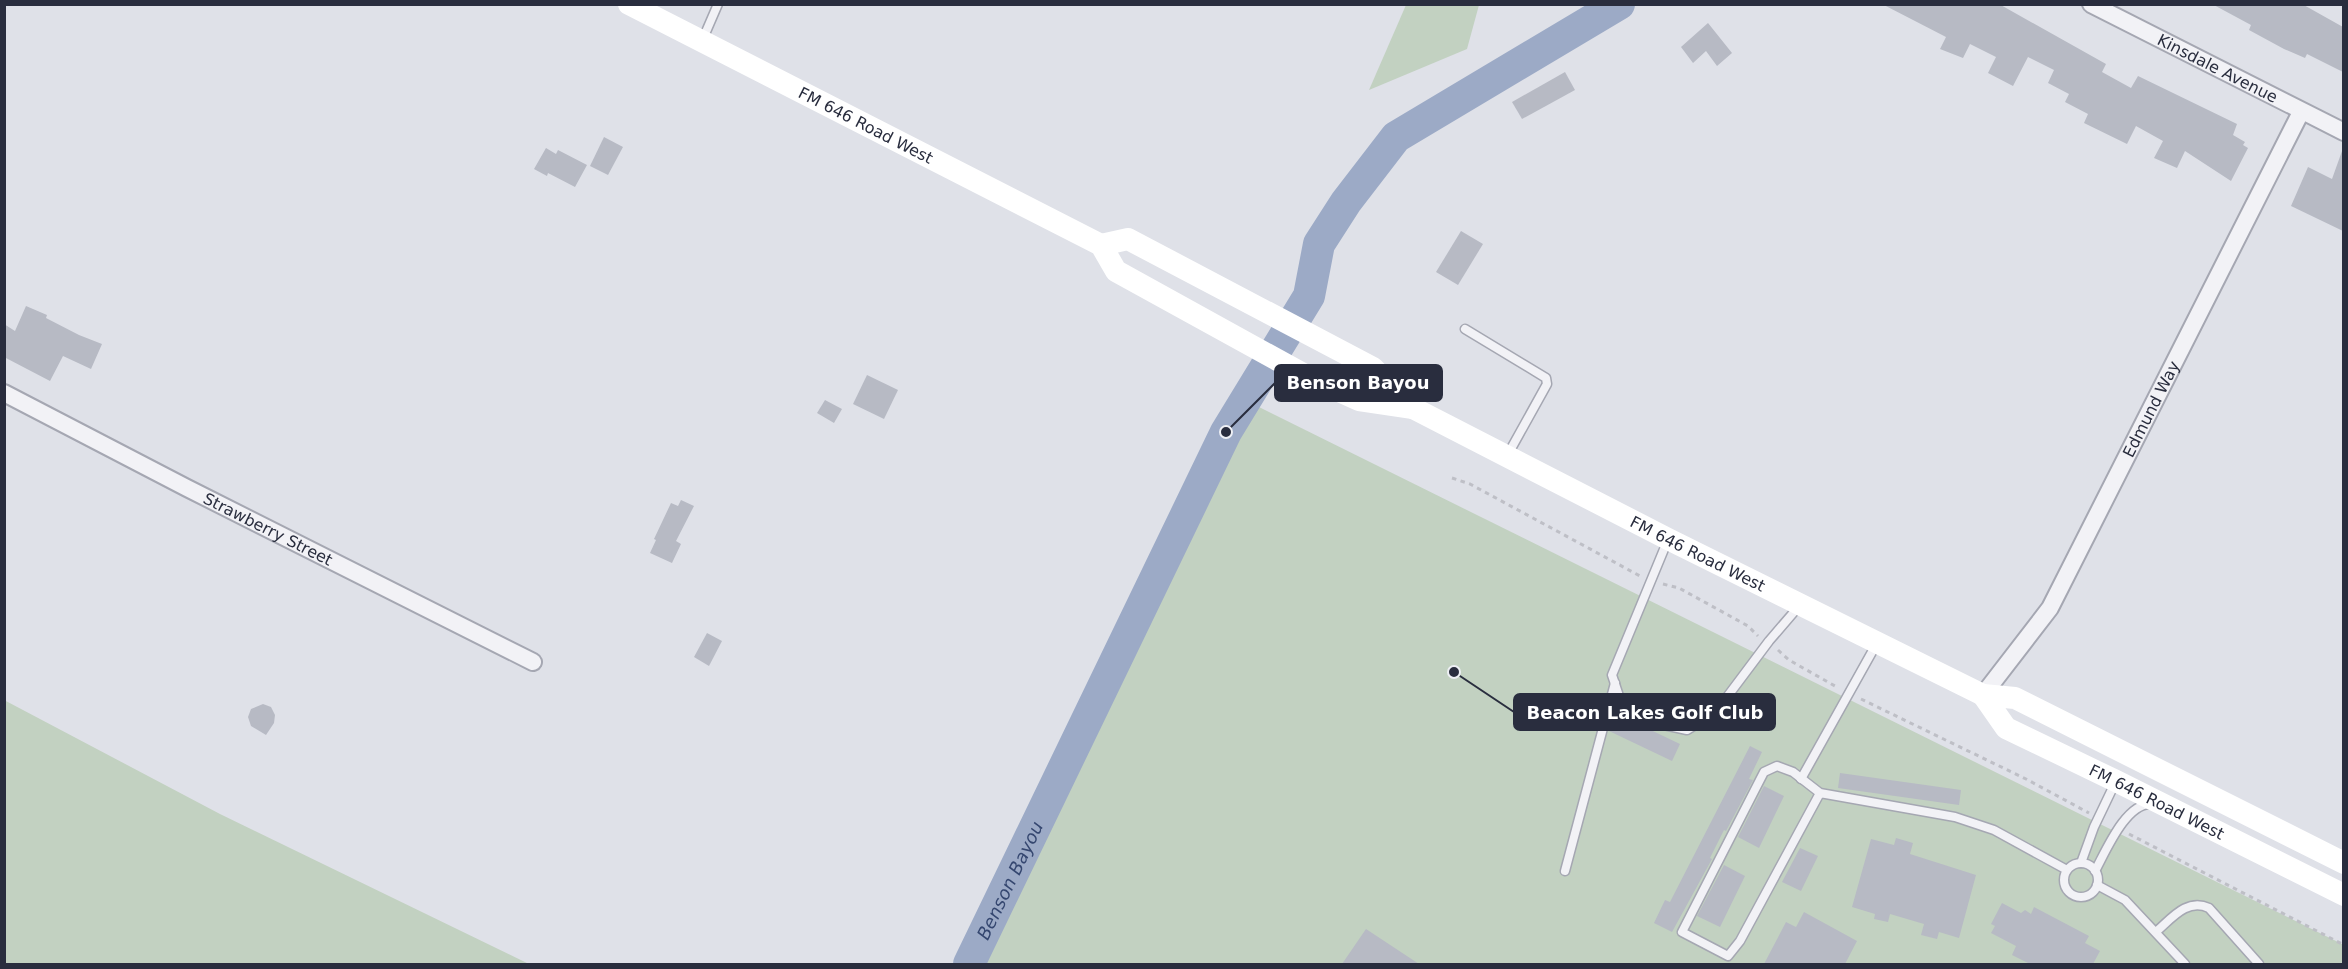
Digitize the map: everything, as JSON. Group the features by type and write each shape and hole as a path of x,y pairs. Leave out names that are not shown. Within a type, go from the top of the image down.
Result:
{"main road":[{"name":"FM 646 Road West","path":"628,4 1101,245 1116,271 1312,379 1359,400 1413,408"},
{"name":"FM 646 Road West","path":"1101,245 1128,239 1373,368 1413,408 1668,539 1983,695 2015,698 2343,862"},
{"name":"FM 646 Road West","path":"1983,695 2006,728 2343,895"},
{"path":"2116,781 2161,786 2194,803 2232,808"}],"street":[{"name":"Kinsdale Avenue","path":"2091,4 2343,132"},
{"name":"Edmund Way","path":"1983,695 2050,608 2301,112"},
{"name":"Strawberry Street","path":"4,393 533,662"}],"lane":[{"path":"701,41 718,4"},
{"path":"1465,329 1546,378 1547,384 1507,456"},
{"path":"1668,539 1612,675 1621,702 1650,722 1688,730 1715,713 1769,641 1801,605"},
{"path":"1801,778 1877,642"},
{"path":"1566,871 1615,682"},
{"path":"1820,793 1740,941 1728,956 1682,932 1764,772 1777,766 1801,778 1820,793 1955,818 1994,830 2067,870"},
{"path":"2097,885 2087,896 2077,897 2066,889 2064,876 2067,870 2081,863 2098,818 2116,781"},
{"path":"2097,885 2095,871 2127,814 2147,804 2164,806"},
{"path":"2081,863 2095,871"},
{"path":"2097,885 2125,900 2157,931 2185,964"},
{"path":"2157,931 2185,908 2201,905 2209,908 2259,964"}],"path":[{"path":"1452,478 1470,484 1652,582 1679,588 1748,626 1756,635 1769,641 1789,660 1835,686"},
{"path":"1860,699 2025,779 2098,818"},
{"path":"2119,829 2343,945"}],"green space":[{"path":"1406,5 1479,5 1467,49 1369,90"},
{"path":"1245,400 2344,945 2343,964 974,964"},
{"path":"4,700 220,814 529,964 5,964"}],"building":[{"path":"1882,4 1999,4 2106,64 2102,72 2131,88 2138,76 2237,124 2233,135 2245,142 2243,145 2248,148 2231,181 2185,151 2177,168 2154,158 2163,141 2136,126 2127,144 2084,123 2088,114 2065,102 2069,94 2048,83 2054,70 2028,57 2013,86 1988,73 1996,57 1970,44 1963,58 1940,49 1946,37"},
{"path":"2212,4 2302,4 2343,27 2343,72 2307,54 2305,58 2284,49 2249,30 2251,25"},
{"path":"1708,23 1732,53 1717,66 1706,51 1693,63 1681,47"},
{"path":"1565,72 1575,90 1522,119 1512,102"},
{"path":"604,137 623,147 608,175 590,166"},
{"path":"546,148 556,154 558,150 587,165 575,187 548,173 547,176 534,169"},
{"path":"2342,151 2343,231 2291,206 2308,167 2332,179"},
{"path":"1461,231 1483,244 1458,285 1436,272"},
{"path":"26,306 47,315 46,318 79,335 102,344 91,369 63,356 50,381 4,357 4,324 15,331"},
{"path":"867,375 898,390 884,419 853,404"},
{"path":"825,400 842,409 834,423 817,413"},
{"path":"681,500 694,506 676,541 681,544 672,563 650,553 671,503 678,506"},
{"path":"707,633 722,641 709,666 694,657"},
{"path":"263,704 271,707 275,715 274,723 266,735 251,726 248,717 251,709"},
{"path":"1615,713 1680,744 1672,761 1609,731"},
{"path":"1750,746 1762,752 1749,779 1753,780 1726,831 1724,830 1710,858 1712,859 1672,932 1654,923 1665,900 1670,902"},
{"path":"1840,773 1961,790 1959,805 1838,788"},
{"path":"1764,786 1784,796 1759,848 1738,837"},
{"path":"1896,838 1913,843 1910,854 1976,875 1959,938 1939,932 1937,939 1921,935 1924,924 1890,914 1888,922 1874,919 1875,914 1852,907 1871,839 1894,845"},
{"path":"1800,848 1818,856 1801,891 1782,882"},
{"path":"1724,865 1745,876 1720,927 1697,916"},
{"path":"2002,903 2021,913 2025,910 2031,914 2034,907 2089,936 2085,943 2100,951 2093,964 2030,964 2012,955 2016,946 1991,933 1995,926 1991,924"},
{"path":"1804,912 1857,941 1845,964 1764,964 1786,922 1796,927"},
{"path":"1366,929 1419,964 1342,964"}],"waterway":[{"name":"Benson Bayou","path":"969,964 1226,432 1309,296 1319,244 1346,202 1396,137 1619,4"}],"place":[{"name":"Benson Bayou","path":"1226,432"},
{"name":"Beacon Lakes Golf Club","path":"1454,672"}]}
